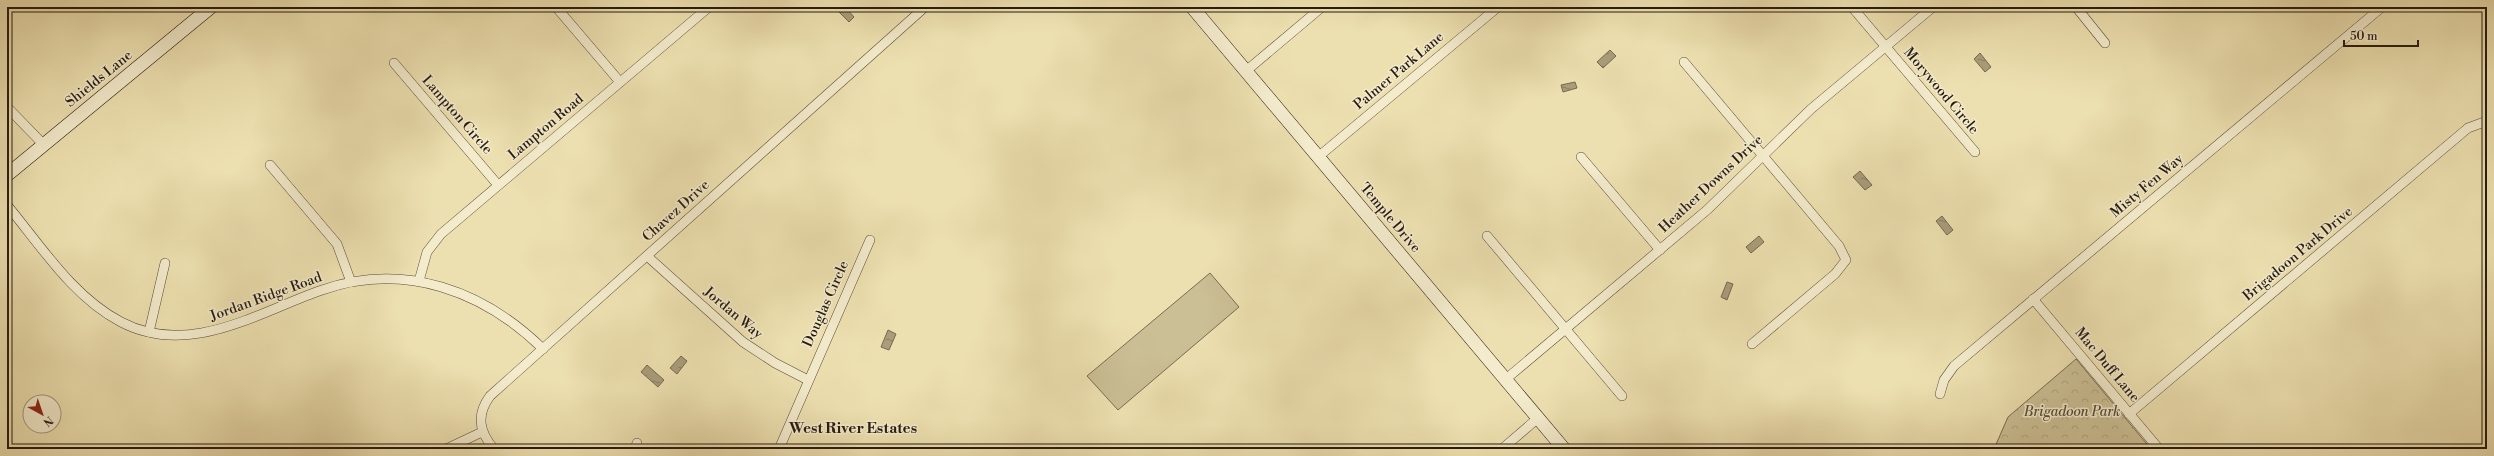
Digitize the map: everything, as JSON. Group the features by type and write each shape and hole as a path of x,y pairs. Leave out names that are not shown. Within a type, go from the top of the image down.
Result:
{"street":[{"name":"Shields Lane","path":"7,175 212,7"},
{"path":"556,7 620,82"},
{"name":"Lampton Road","path":"419,281 422,264 433,242 498,185 709,7"},
{"name":"Chavez Drive","path":"482,432 480,421 485,404 646,256 925,7"},
{"name":"Temple Drive","path":"1192,7 1564,449"},
{"path":"1246,71 1322,7"},
{"name":"Palmer Park Lane","path":"1318,157 1498,7"},
{"name":"Morywood Circle","path":"1852,7 1974,152"},
{"name":"Heather Downs Drive","path":"1506,379 1712,205 1811,109 1933,7"},
{"path":"2076,7 2105,43"},
{"name":"Misty Fen Way","path":"1940,394 1944,380 1954,366 2382,7"},
{"path":"1684,62 1839,246 1846,260 1835,274 1752,344"},
{"name":"Lampton Circle","path":"394,63 498,185"},
{"path":"7,107 44,144"},
{"name":"Brigadoon Park Drive","path":"2129,414 2468,128 2487,121"},
{"path":"1581,157 1660,250"},
{"path":"270,165 337,244 351,282"},
{"name":"Jordan Ridge Road","path":"7,205 90,302 123,323 149,332 170,335 212,332 232,326 324,289 351,282 397,280 419,281 445,287 486,304 520,326 544,349"},
{"path":"1487,236 1622,396"},
{"name":"Douglas Circle","path":"779,449 870,240"},
{"name":"Jordan Way","path":"646,256 743,342 774,363 808,380"},
{"path":"149,332 165,263"},
{"name":"Mac Duff Lane","path":"2033,299 2159,449"},
{"path":"1502,449 1538,418"},
{"path":"446,449 482,432 494,449"}],"green space":[{"path":"1210,273 1239,307 1118,410 1087,376"},
{"name":"Brigadoon Park","path":"2076,359 2151,449 1994,449 2008,417"}],"water":[{"path":"838,7 845,7 854,17 849,22 836,9"},
{"path":"1610,50 1616,56 1603,68 1597,62"},
{"path":"1980,53 1991,67 1985,72 1974,59"},
{"path":"1575,82 1577,88 1563,92 1561,85"},
{"path":"1860,171 1872,185 1865,190 1853,177"},
{"path":"1942,216 1953,230 1947,235 1936,221"},
{"path":"1759,236 1764,242 1751,253 1746,247"},
{"path":"1727,282 1733,284 1727,300 1721,297"},
{"path":"888,330 896,334 889,350 881,347"},
{"path":"681,356 687,361 677,374 670,368"},
{"path":"647,365 664,380 658,387 641,372"}],"district":[{"name":"West River Estates","path":"853,428"}]}
